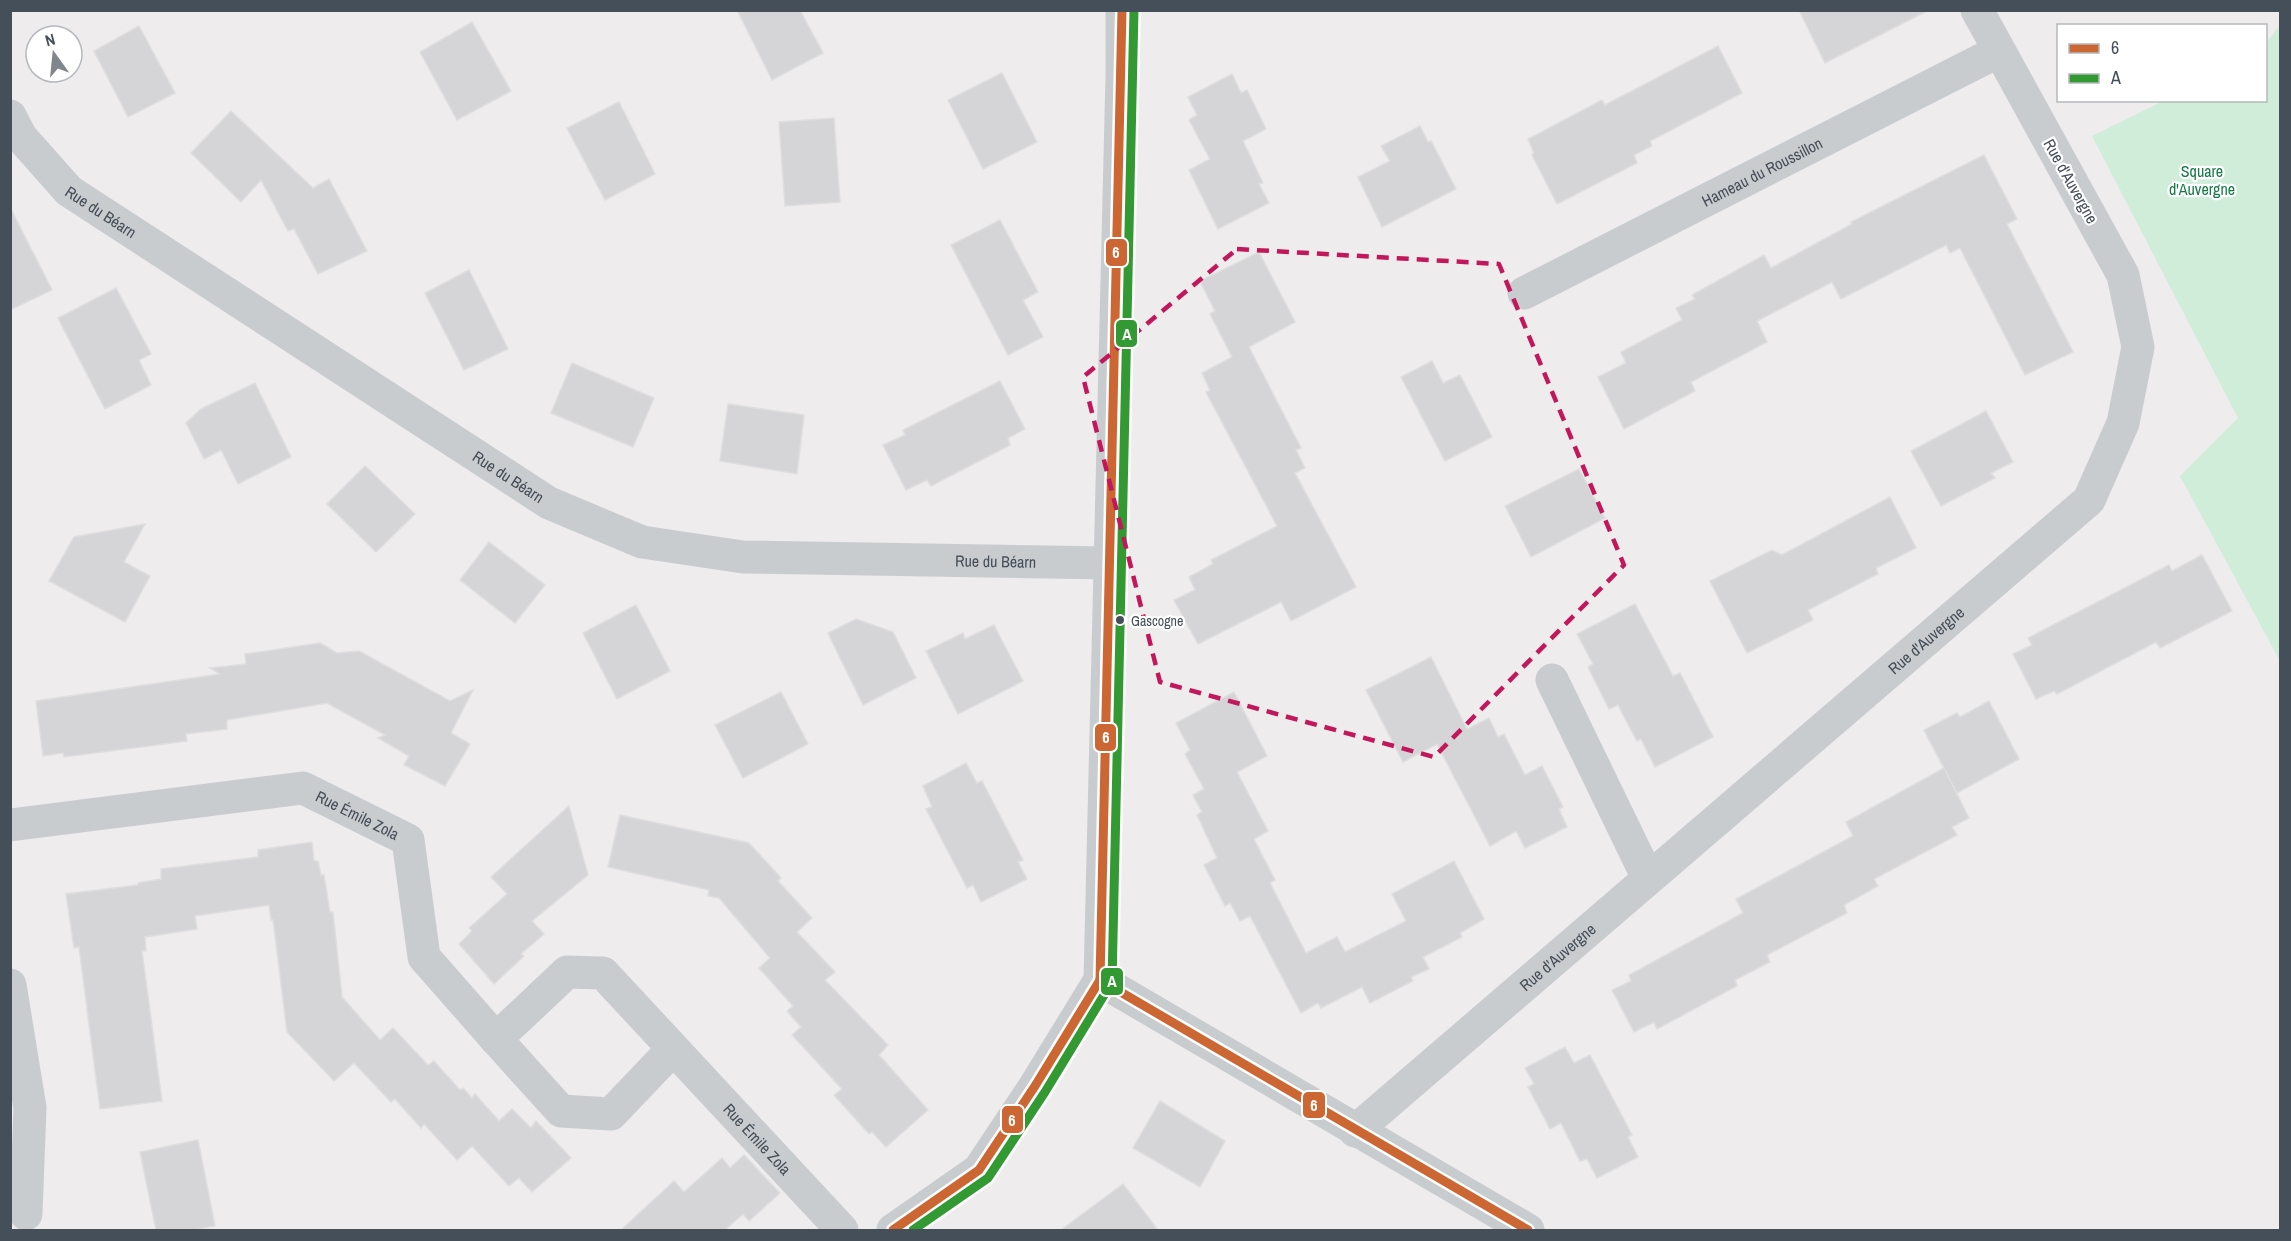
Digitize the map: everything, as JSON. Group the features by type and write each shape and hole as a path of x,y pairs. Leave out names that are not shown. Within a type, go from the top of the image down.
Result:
{"street":[{"path":"893,1230 979,1170 1035,1086 1100,980 1122,10"},
{"name":"Rue d'Auvergne","path":"1355,1131 2089,500 2123,423 2138,347 2123,275 1977,10"},
{"name":"Hameau du Roussillon","path":"1524,293 1999,51"},
{"name":"Rue du Béarn","path":"10,116 21,137 69,191 549,503 642,542 742,557 1110,563"},
{"path":"1552,680 1648,878"},
{"name":"Rue Émile Zola","path":"10,825 303,788 408,840 424,957 561,1111 611,1114 673,1049"},
{"name":"Rue Émile Zola","path":"496,1039 567,972 603,973 842,1230"},
{"path":"1100,980 1528,1230"},
{"path":"10,985 30,1108 26,1217"}],"highlighted area":[{"path":"1237,249 1499,264 1624,565 1434,757 1160,682 1083,377"}],"green space":[{"name":"Square d'Auvergne","path":"2280,25 2280,661 2180,476 2238,418 2092,136 2161,102 2267,102 2267,42"}],"building":[{"path":"737,10 800,10 823,53 772,80"},
{"path":"1799,10 1929,10 1825,63"},
{"path":"472,22 511,91 457,120 420,52"},
{"path":"139,26 175,93 128,117 94,51"},
{"path":"1718,46 1742,93 1650,141 1652,146 1634,155 1637,163 1557,204 1532,155 1534,153 1528,139 1602,100 1605,105"},
{"path":"1002,73 1037,142 983,169 948,100"},
{"path":"1232,74 1241,93 1247,90 1266,129 1243,141 1263,183 1259,184 1269,203 1218,229 1189,170 1210,159 1189,120 1197,115 1188,97"},
{"path":"619,102 655,174 605,200 567,128"},
{"path":"231,111 313,188 329,179 367,251 318,274 294,229 288,231 261,180 241,202 191,153"},
{"path":"834,118 840,202 785,206 779,122"},
{"path":"1420,126 1428,142 1431,141 1456,189 1382,227 1358,177 1390,161 1381,146"},
{"path":"1984,155 2017,219 2007,224 2073,352 2025,375 1960,248 1950,253 1946,245 1841,299 1832,282 1757,321 1767,342 1691,382 1695,391 1624,429 1598,377 1626,363 1621,352 1682,320 1676,308 1695,299 1692,295 1764,255 1771,268 1852,224 1851,222"},
{"path":"10,207 52,290 10,310"},
{"path":"1000,220 1038,292 1023,300 1043,337 1008,355 951,245"},
{"path":"1259,252 1295,322 1249,347 1301,448 1296,450 1305,468 1295,473 1356,587 1291,621 1281,602 1198,644 1174,600 1195,590 1189,577 1213,564 1211,560 1277,526 1206,392 1210,390 1202,373 1232,357 1210,314 1215,311 1200,281"},
{"path":"469,270 508,349 464,370 425,293"},
{"path":"116,288 151,354 139,360 151,385 105,409 58,318"},
{"path":"1432,361 1443,383 1460,375 1492,437 1445,461 1401,377"},
{"path":"572,363 654,398 633,447 551,413"},
{"path":"1000,381 1025,429 1008,438 1010,445 931,486 927,480 906,490 883,445 905,435 903,430"},
{"path":"255,383 291,457 238,484 221,450 204,459 186,423 201,409"},
{"path":"728,404 804,415 797,474 720,461"},
{"path":"1986,411 2013,462 1991,473 1995,478 1941,506 1911,451"},
{"path":"365,466 415,514 376,552 327,504"},
{"path":"1579,469 1605,518 1531,557 1505,506"},
{"path":"1890,497 1916,548 1876,568 1878,574 1808,610 1813,620 1747,653 1710,581 1772,550 1782,555"},
{"path":"145,524 124,562 150,576 125,622 49,581 74,537"},
{"path":"489,542 545,585 515,623 460,580"},
{"path":"2202,555 2232,611 2160,648 2156,642 2057,694 2054,691 2036,699 2013,654 2032,645 2028,638 2169,565 2172,571"},
{"path":"1635,604 1673,676 1680,673 1713,737 1655,767 1641,739 1637,741 1618,705 1609,709 1588,667 1593,664 1577,634"},
{"path":"636,605 670,671 617,699 583,633"},
{"path":"856,619 893,632 916,678 863,705 828,633"},
{"path":"994,625 1023,681 958,714 926,651 963,633 965,639"},
{"path":"320,643 337,653 359,651 450,701 473,690 451,733 470,744 445,786 404,765 409,756 378,738 385,735 327,703 227,720 227,729 186,734 187,741 64,757 63,753 43,756 36,701 220,674 210,668 246,664 245,654"},
{"path":"1431,657 1467,729 1489,718 1498,737 1504,734 1525,775 1542,766 1563,807 1559,809 1567,827 1525,848 1516,831 1490,846 1437,744 1403,762 1366,690"},
{"path":"781,692 808,744 743,778 715,725"},
{"path":"1234,692 1267,756 1237,772 1268,831 1254,839 1275,880 1270,883 1306,953 1337,937 1345,952 1406,921 1392,894 1454,861 1484,919 1460,933 1462,937 1423,957 1429,969 1411,977 1413,981 1370,1003 1362,987 1321,1008 1318,1003 1301,1013 1250,916 1240,921 1230,903 1225,906 1204,865 1217,858 1197,815 1202,812 1193,795 1204,789 1185,754 1190,750 1176,723"},
{"path":"1989,701 2019,759 1957,793 1924,730 1957,713 1960,717"},
{"path":"966,763 977,783 982,781 1023,860 1018,862 1027,879 981,902 973,885 967,888 926,809 932,807 923,786"},
{"path":"1944,768 1969,818 1952,827 1957,835 1874,879 1878,886 1844,905 1847,913 1767,955 1770,962 1735,980 1737,986 1657,1029 1654,1022 1634,1032 1612,990 1631,981 1629,975 1743,913 1736,899 1853,836 1846,822"},
{"path":"569,806 588,875 532,921 544,934 521,954 524,956 494,984 459,944 472,931 469,928 507,894 491,877"},
{"path":"620,815 749,843 781,878 778,881 812,918 797,932 835,972 825,980 888,1045 879,1055 928,1110 886,1147 872,1132 869,1134 834,1095 842,1089 792,1035 801,1027 787,1011 793,1006 759,968 770,958 719,898 708,896 709,890 608,867"},
{"path":"312,842 314,861 318,861 321,875 324,875 330,912 333,912 342,997 380,1040 393,1028 428,1065 434,1061 460,1090 463,1088 472,1098 475,1094 499,1121 512,1109 531,1128 536,1121 571,1158 532,1192 519,1178 509,1186 472,1146 457,1160 424,1124 421,1128 395,1099 391,1102 354,1063 334,1081 287,1032 273,920 271,920 269,905 195,916 197,929 145,937 146,951 142,951 162,1101 100,1109 79,947 74,948 66,894 138,885 138,883 161,879 161,869 258,857 258,850"},
{"path":"1565,1047 1574,1063 1590,1055 1632,1135 1628,1137 1638,1157 1597,1178 1587,1159 1580,1161 1561,1123 1550,1129 1528,1087 1534,1084 1525,1068"},
{"path":"1160,1101 1225,1141 1200,1187 1133,1148"},
{"path":"198,1140 215,1226 193,1230 156,1230 140,1152"},
{"path":"744,1155 780,1193 749,1221 743,1214 725,1230 621,1230 674,1181 684,1192 722,1158 730,1168"},
{"path":"1123,1184 1158,1230 1061,1230"}],"transit line":[{"name":"6","path":"1100,980 1122,10"},
{"name":"A","path":"913,1230 988,1178 1045,1092 1112,982 1134,10"},
{"name":"6","path":"1100,980 1528,1230"},
{"name":"6","path":"893,1230 979,1170 1035,1086 1100,980"}],"place":[{"name":"Gascogne","path":"1120,620"}]}
